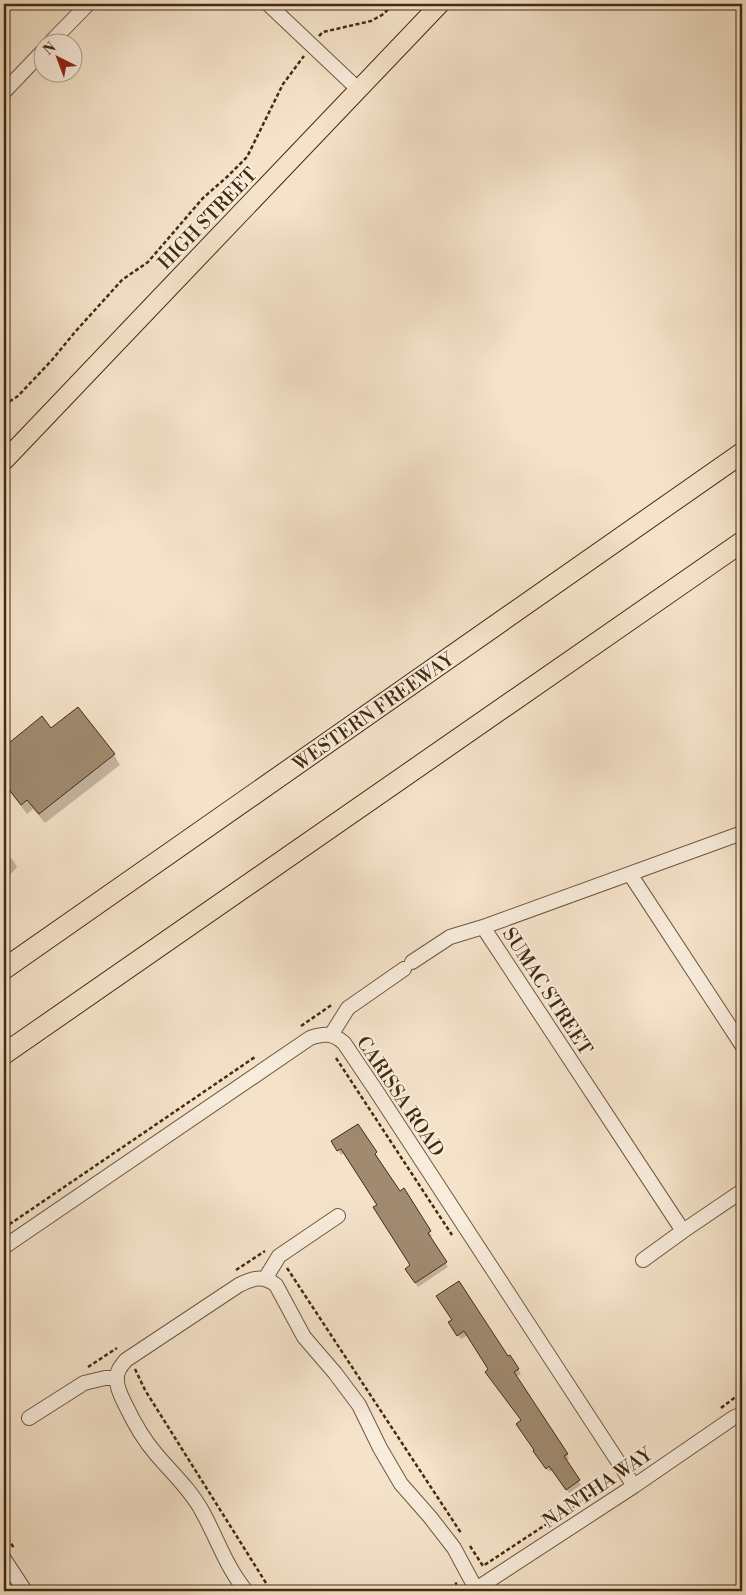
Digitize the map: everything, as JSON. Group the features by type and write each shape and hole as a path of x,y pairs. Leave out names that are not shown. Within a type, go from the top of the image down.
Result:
{"highway":[{"name":"WESTERN FREEWAY","path":"4,969 742,453"},
{"path":"4,1054 742,542"}],"main road":[{"name":"HIGH STREET","path":"4,461 440,4"}],"street":[{"path":"61,32 88,4"},
{"path":"268,4 359,90"},
{"path":"4,92 32,63"},
{"name":"SUMAC STREET","path":"683,1231 483,928 742,833"},
{"path":"630,874 742,1045"},
{"path":"331,1035 348,1008 450,937 483,928"},
{"name":"CARISSA ROAD","path":"4,1247 310,1038 319,1034 331,1035 344,1043 375,1089 634,1486"},
{"path":"643,1260 742,1191"},
{"path":"265,1280 279,1256 338,1216"},
{"path":"246,1591 226,1563 202,1511 190,1493 143,1437 118,1390 117,1378 120,1366 136,1353 239,1285 250,1279 259,1278 276,1286 304,1337 348,1389 401,1484 454,1548 475,1590"},
{"path":"29,1418 84,1382 99,1378 117,1378"},
{"name":"NANTHA WAY","path":"475,1590 634,1486 733,1418 742,1414"},
{"path":"4,1559 25,1591"}],"path":[{"path":"4,405 18,396 122,280 148,262 203,198 247,156 283,84 323,32 371,21 382,15 394,4"},
{"path":"296,1029 337,1001"},
{"path":"4,1228 256,1056"},
{"path":"279,1256 462,1533"},
{"path":"136,1353 142,1361 135,1369 145,1390 270,1591"},
{"path":"717,1411 742,1392"},
{"path":"467,1541 483,1566 626,1473"},
{"path":"4,1587 7,1591"}],"building":[{"path":"78,707 115,754 39,814 27,800 21,805 4,783 4,747 42,716 51,728"},
{"path":"358,1124 377,1152 375,1154 400,1191 404,1188 431,1231 428,1233 447,1262 415,1283 405,1269 410,1265 373,1207 377,1205 341,1149 337,1151 331,1141"},
{"path":"459,1281 508,1356 510,1355 519,1369 514,1372 568,1454 564,1456 580,1480 566,1490 549,1466 546,1469 533,1451 516,1424 521,1420 485,1372 488,1369 464,1331 457,1336 448,1322 452,1320 436,1296"}]}
